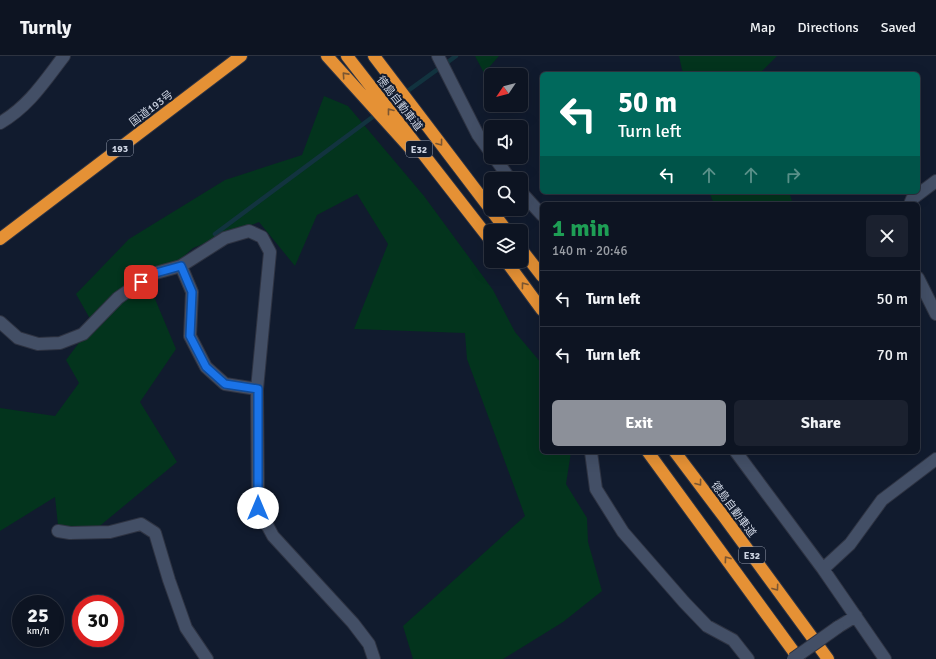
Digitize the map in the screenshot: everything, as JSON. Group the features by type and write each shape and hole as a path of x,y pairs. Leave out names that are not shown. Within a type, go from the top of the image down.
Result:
{"highway":[{"name":"国道193号","path":"0,239 241,56"},
{"path":"328,56 482,230"},
{"name":"徳島自動車道","path":"347,56 484,232"},
{"name":"徳島自動車道","path":"375,56 502,224"},
{"path":"528,258 540,273"},
{"path":"511,268 540,307"},
{"name":"E32","path":"649,454 799,659"},
{"name":"徳島自動車道","path":"677,454 828,659"}],"street":[{"path":"0,123 11,117 32,98 64,56"},
{"path":"438,56 478,135 484,143"},
{"path":"920,193 936,181"},
{"path":"911,202 912,199 919,194"},
{"path":"528,199 540,212"},
{"path":"0,322 18,338 38,344 60,343 83,334 118,298 152,274 181,266 225,238 249,231 262,236 270,252 258,389 258,508 273,536 353,623 369,644 374,659"},
{"path":"181,266 192,292 190,336 206,367 225,384 258,389"},
{"path":"920,282 936,314"},
{"path":"591,454 596,489 623,532 707,626 733,640 748,659"},
{"path":"737,454 823,569 885,659"},
{"path":"823,569 850,544 882,500 936,459"},
{"path":"58,531 70,533 110,532 141,524 155,533 169,580 186,628 207,659"},
{"path":"793,659 856,616"}],"green space":[{"path":"475,56 499,56 488,68 484,68 484,73"},
{"path":"679,56 777,56 761,72 683,72"},
{"path":"324,96 348,106 424,196 493,290 515,332 540,362 540,454 571,454 566,484 587,518 588,542 602,591 563,622 503,659 413,659 403,626 525,516 467,359 465,333 354,329 388,244 357,194 317,215 295,266 259,222 193,248 150,287 176,349 140,402 177,462 90,534 58,525 55,497 0,531 0,408 55,416 79,383 66,360 93,324 76,294 129,239 225,180 302,155"},
{"path":"710,194 790,194 792,202 713,202"}],"waterway":[{"path":"387,106 456,56"},
{"path":"215,234 378,113"}],"route":[{"path":"141,282 152,274 181,266 192,292 190,336 206,367 225,384 258,389 258,508"}]}
